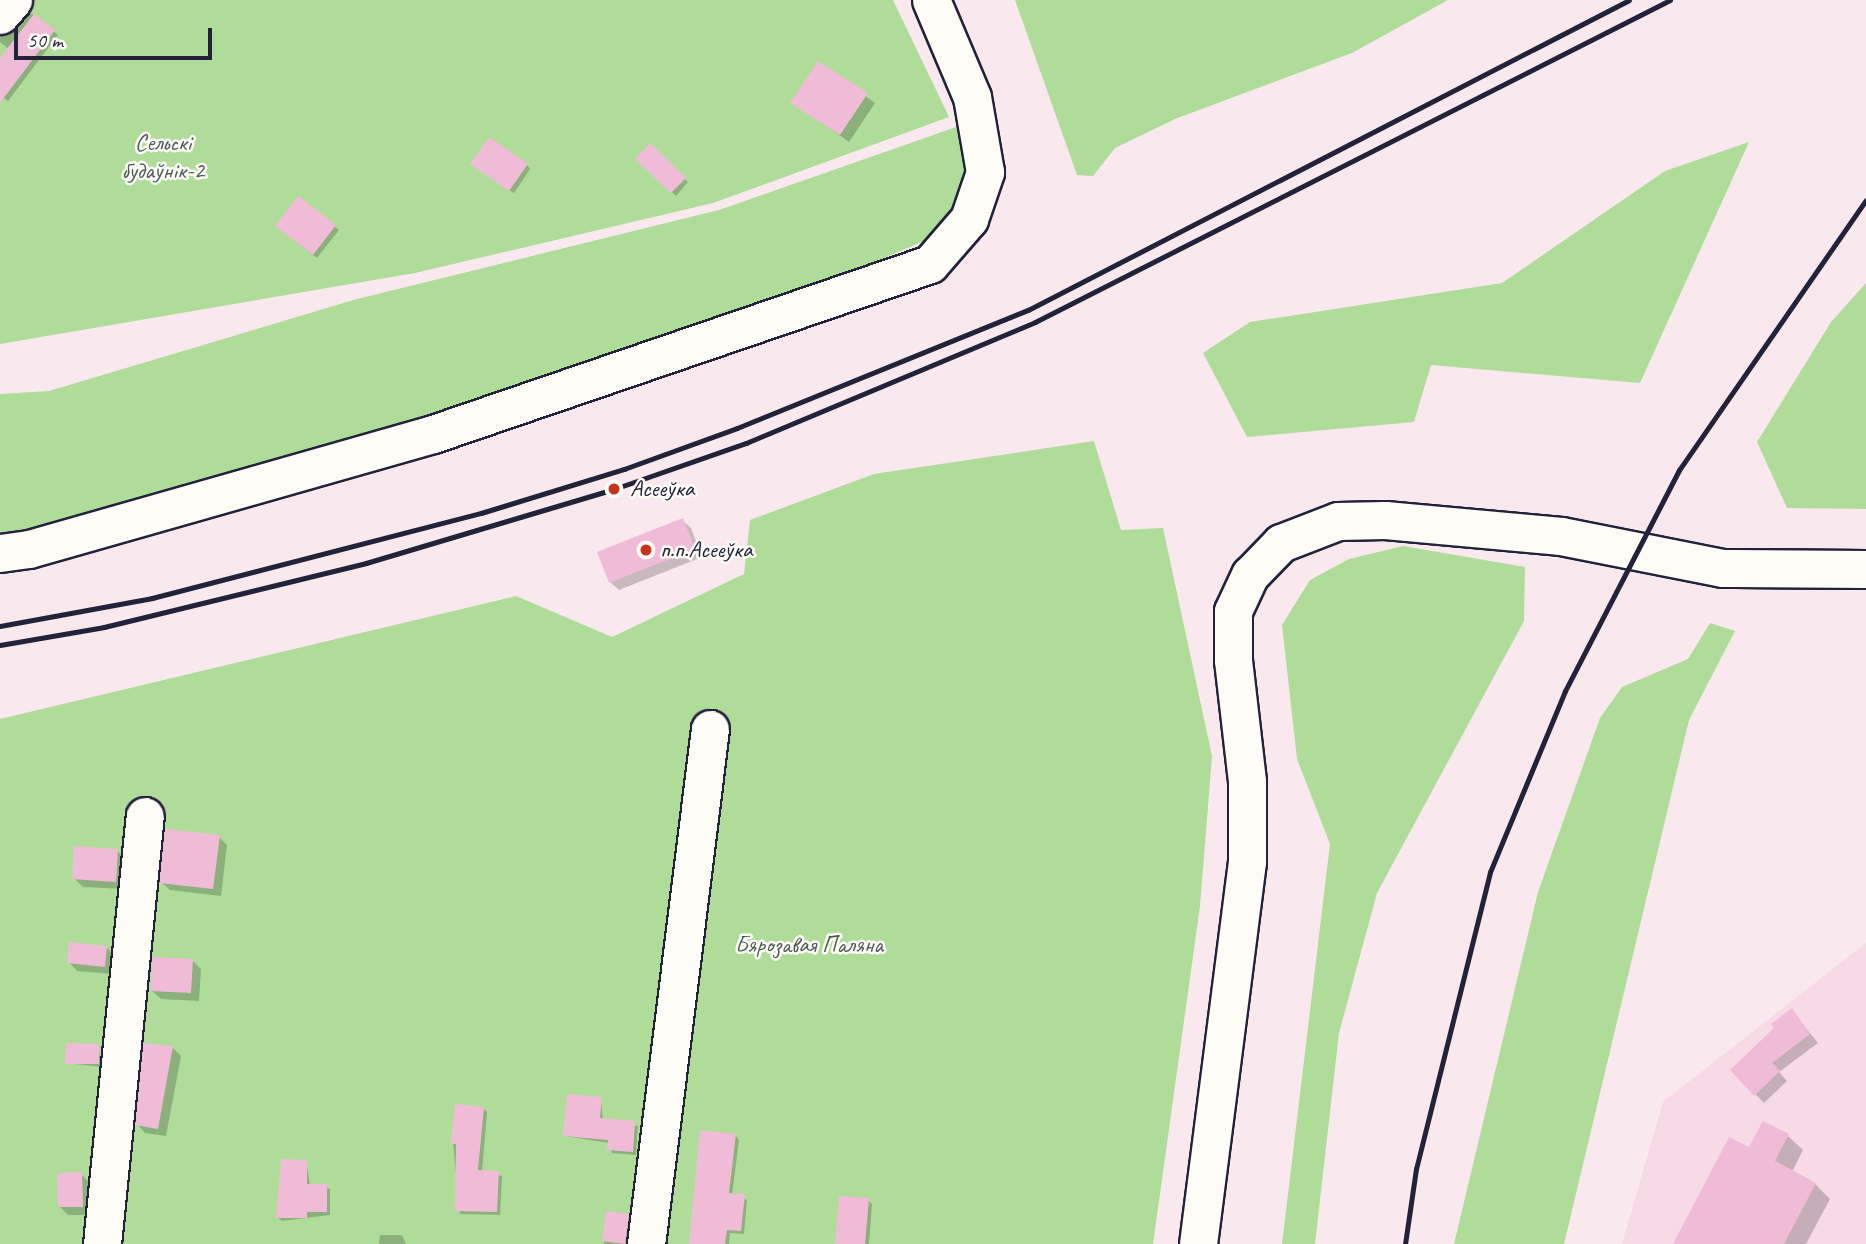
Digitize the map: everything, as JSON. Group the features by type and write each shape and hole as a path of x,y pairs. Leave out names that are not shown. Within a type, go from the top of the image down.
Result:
{"street":[{"path":"0,15 13,0"},
{"path":"0,553 29,549 433,434 930,264 969,219 985,172 972,97 930,0"},
{"path":"1198,1244 1247,862 1247,781 1231,637 1233,611 1250,575 1281,543 1338,521 1385,520 1560,536 1722,568 1866,569"},
{"path":"646,1244 710,729"},
{"path":"102,1244 145,816"}],"shaded area":[{"path":"1866,943 1866,1244 1622,1244 1663,1102"}],"green space":[{"name":"Сельскі будаўнік-2","path":"0,0 893,0 949,117 713,203 415,273 0,344"},
{"path":"1015,0 1448,0 1352,53 1175,119 1115,148 1093,176 1077,175"},
{"path":"959,126 968,170 958,208 926,240 868,265 329,449 0,538 0,394 49,391 357,299 719,210"},
{"path":"1749,142 1640,383 1431,365 1414,422 1247,437 1203,353 1250,322 1502,283 1665,171"},
{"path":"1866,283 1866,509 1787,508 1757,442 1831,322"},
{"name":"Бярозавая Паляна","path":"1094,441 1121,530 1163,528 1212,756 1200,906 1153,1244 0,1244 0,719 516,596 612,637 744,574 750,520 874,474"},
{"path":"1403,546 1525,567 1524,621 1377,893 1339,1033 1315,1244 1282,1244 1330,844 1297,759 1282,625 1310,580 1349,559"},
{"path":"1710,623 1735,631 1689,720 1564,1244 1454,1244 1538,892 1600,718 1622,687 1688,659"}],"building":[{"path":"34,14 55,30 0,103 0,58"},
{"path":"818,61 868,93 840,135 790,103"},
{"path":"489,137 528,164 509,191 470,164"},
{"path":"650,143 686,178 671,193 635,159"},
{"path":"298,196 336,225 313,255 275,226"},
{"name":"п.п.Асееўка","path":"683,518 695,549 609,583 597,552"},
{"path":"165,829 220,835 213,889 159,883"},
{"path":"74,846 118,849 116,882 72,879"},
{"path":"69,942 107,946 105,967 67,963"},
{"path":"152,957 193,959 191,993 151,991"},
{"path":"1792,1008 1810,1034 1772,1063 1780,1071 1754,1096 1730,1070 1774,1028 1771,1024"},
{"path":"66,1043 99,1044 99,1064 65,1064"},
{"path":"143,1043 173,1046 158,1129 135,1125"},
{"path":"567,1094 602,1097 600,1118 635,1121 633,1152 607,1150 608,1140 563,1136"},
{"path":"455,1104 484,1107 478,1170 499,1171 497,1212 455,1211 456,1144 451,1144"},
{"path":"1763,1121 1789,1134 1775,1161 1816,1183 1784,1244 1673,1244 1729,1137 1749,1147"},
{"path":"700,1130 736,1134 729,1193 745,1194 741,1231 727,1230 725,1244 689,1244"},
{"path":"281,1159 307,1160 307,1184 327,1184 327,1212 307,1212 307,1218 276,1218"},
{"path":"82,1172 83,1207 58,1207 57,1173"},
{"path":"839,1196 869,1198 865,1244 835,1244"},
{"path":"606,1211 629,1214 625,1244 602,1241"}],"railway":[{"path":"0,626 152,598 481,513 624,469 737,428 1028,310 1629,0"},
{"path":"0,645 104,627 366,563 614,489 746,443 1035,322 1670,0"},
{"path":"1405,1244 1416,1169 1490,872 1565,691 1679,470 1866,200"}],"place":[{"name":"Асееўка","path":"614,489"},
{"name":"п.п.Асееўка","path":"646,550"}]}
